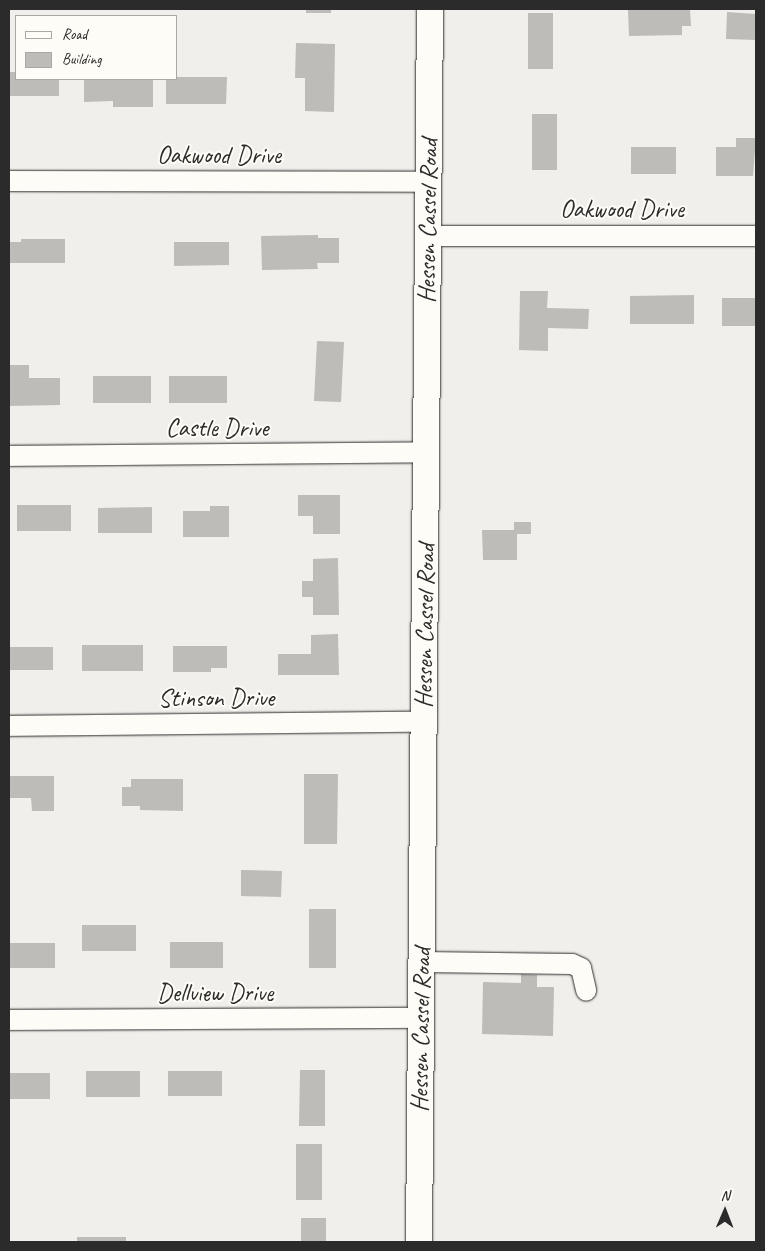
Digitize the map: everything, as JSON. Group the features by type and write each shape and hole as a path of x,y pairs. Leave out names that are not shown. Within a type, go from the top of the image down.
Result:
{"main road":[{"name":"Hessen Cassel Road","path":"418,1242 430,9"}],"street":[{"name":"Oakwood Drive","path":"9,181 429,182"},
{"name":"Oakwood Drive","path":"428,236 756,236"},
{"name":"Castle Drive","path":"9,456 426,452"},
{"name":"Stinson Drive","path":"9,726 424,722"},
{"path":"422,962 572,964 581,968 586,990"},
{"name":"Dellview Drive","path":"9,1020 421,1018"}],"building":[{"path":"306,9 331,9 331,13 306,13"},
{"path":"628,9 690,9 691,26 682,26 682,35 629,36"},
{"path":"727,12 756,14 756,40 726,39"},
{"path":"528,13 553,13 553,69 528,69"},
{"path":"296,43 335,44 334,112 305,111 305,78 295,78"},
{"path":"9,72 15,72 15,80 59,80 59,96 9,96"},
{"path":"178,77 227,77 226,104 166,104 166,80 178,80"},
{"path":"84,80 153,80 153,107 113,107 113,101 84,102"},
{"path":"532,114 557,114 557,170 532,170"},
{"path":"736,138 756,138 753,176 716,176 716,147 736,147"},
{"path":"631,147 676,147 676,174 631,174"},
{"path":"318,235 318,238 339,238 339,263 317,263 318,269 262,270 261,236"},
{"path":"21,239 65,239 65,263 9,263 9,242 21,242"},
{"path":"174,242 229,242 229,265 174,266"},
{"path":"520,291 548,291 547,308 589,309 588,329 548,328 548,351 519,350"},
{"path":"694,295 694,324 630,324 630,296"},
{"path":"722,298 756,298 756,326 722,326"},
{"path":"317,341 344,342 341,402 314,401"},
{"path":"9,365 29,365 29,378 60,378 60,405 9,406"},
{"path":"93,376 151,376 151,403 93,403"},
{"path":"169,376 227,376 227,403 169,403"},
{"path":"298,495 340,495 340,534 313,534 313,516 298,516"},
{"path":"17,505 71,505 71,531 17,531"},
{"path":"210,506 229,506 229,537 183,537 183,511 210,511"},
{"path":"152,507 152,533 98,533 98,508"},
{"path":"514,522 531,522 531,534 517,534 517,560 483,560 482,530 514,530"},
{"path":"338,558 339,615 313,615 313,597 302,597 302,581 313,581 313,559"},
{"path":"338,634 339,675 278,675 278,654 311,654 311,635"},
{"path":"82,645 143,645 143,671 82,671"},
{"path":"173,646 227,646 227,668 211,668 211,672 173,672"},
{"path":"9,647 53,647 53,670 9,670"},
{"path":"304,774 338,774 337,844 304,844"},
{"path":"9,776 54,776 54,811 32,811 31,798 9,798"},
{"path":"131,779 183,779 183,811 140,810 140,806 122,806 122,787 131,787"},
{"path":"241,870 282,871 281,897 241,896"},
{"path":"309,909 336,909 336,968 309,968"},
{"path":"82,925 136,925 136,951 82,951"},
{"path":"170,942 223,942 223,968 170,968"},
{"path":"9,943 55,943 55,968 9,968"},
{"path":"521,974 537,975 537,987 554,987 553,1036 482,1034 483,982 521,983"},
{"path":"300,1070 325,1070 325,1126 299,1126"},
{"path":"86,1071 140,1071 140,1097 86,1097"},
{"path":"168,1071 222,1071 222,1096 168,1096"},
{"path":"9,1073 50,1073 50,1099 9,1099"},
{"path":"296,1144 322,1144 322,1200 296,1200"},
{"path":"301,1218 326,1218 326,1242 301,1242"},
{"path":"77,1237 126,1237 126,1242 77,1242"}]}
